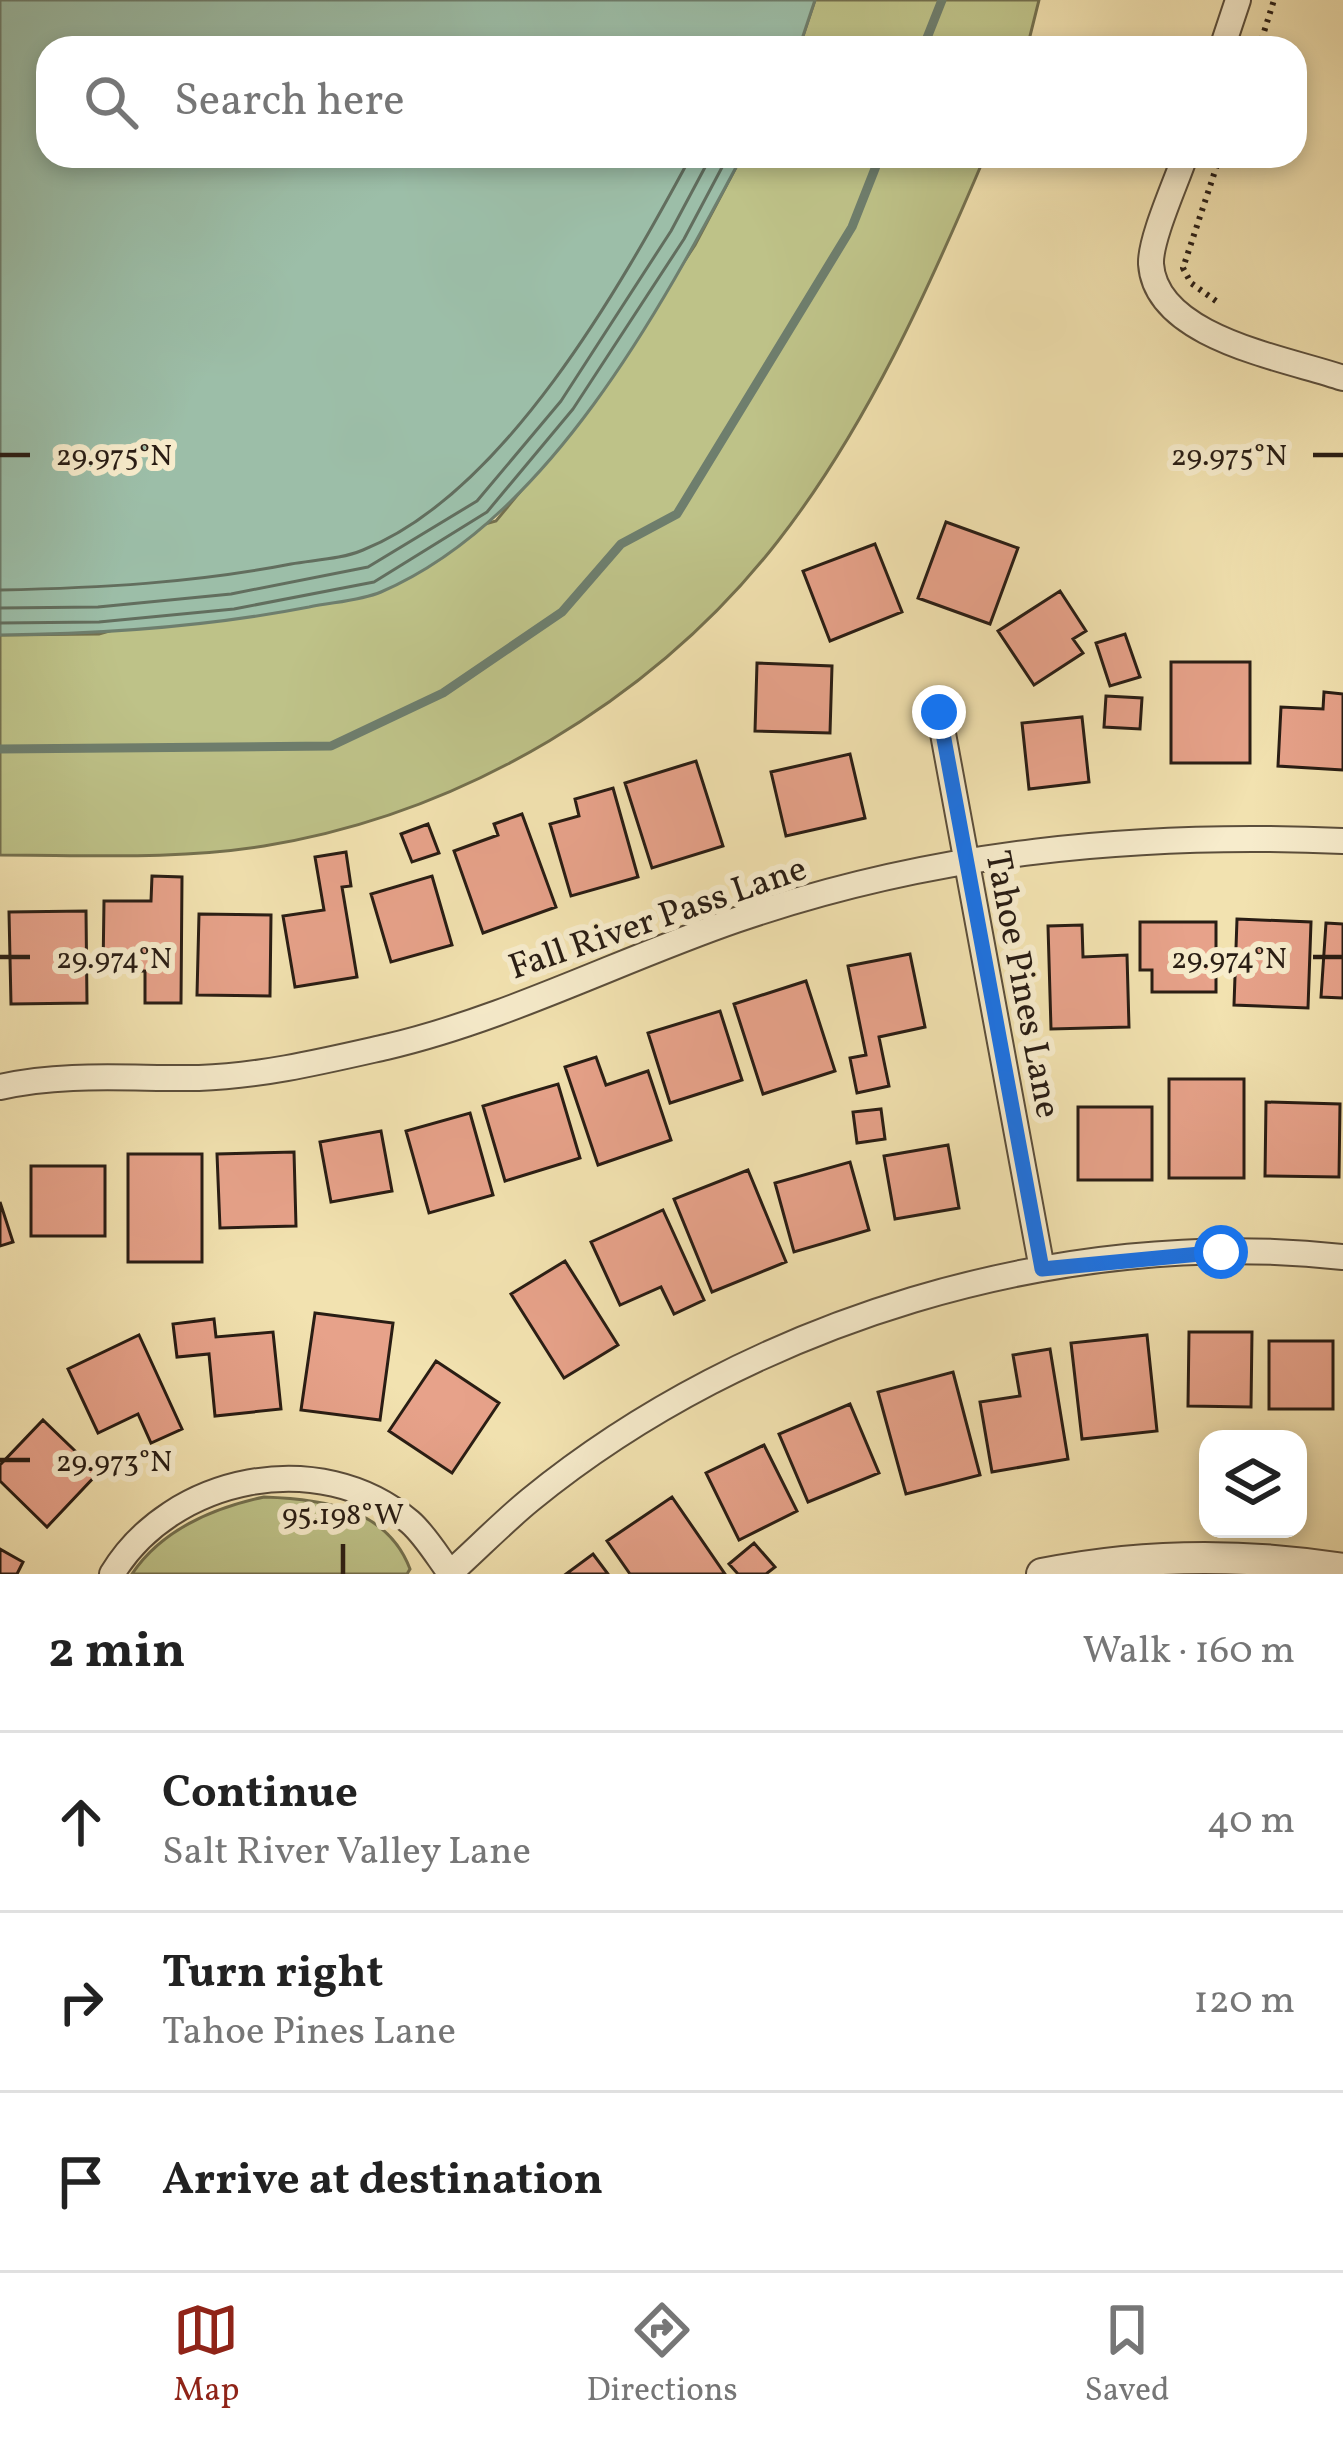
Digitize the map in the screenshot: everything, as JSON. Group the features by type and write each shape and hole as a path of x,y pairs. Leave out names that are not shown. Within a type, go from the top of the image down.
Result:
{"street":[{"path":"1225,36 1234,1"},
{"path":"1181,168 1151,261 1160,297 1190,327 1343,378"},
{"name":"Tahoe Pines Lane","path":"939,712 1042,1269"},
{"name":"Fall River Pass Lane","path":"0,1087 69,1076 202,1078 280,1070 393,1046 737,920 964,860 1141,840 1343,841"},
{"path":"112,1574 127,1549 200,1494 280,1480 321,1481 360,1494 410,1522 450,1574 532,1498 672,1404 803,1337 917,1298 1042,1269 1221,1252 1343,1257"},
{"path":"1042,1574 1119,1559 1278,1559 1343,1569"}],"path":[{"path":"1262,36 1274,0"},
{"path":"1216,168 1183,268 1191,283 1216,301"}],"green space":[{"path":"815,0 1039,0 1030,36 803,36"},
{"path":"736,168 980,168 868,404 810,497 729,598 674,651 614,698 550,741 482,777 411,807 338,830 264,846 198,853 0,855 0,635 99,634 496,521 582,417 695,245"},
{"path":"264,1497 330,1505 369,1520 400,1548 410,1569 407,1574 132,1574 158,1545 190,1523"}],"water":[{"path":"0,0 815,0 803,36 36,36 36,168 735,168 636,343 593,405 547,463 496,515 441,559 381,592 346,601 194,624 0,635"}],"building":[{"path":"946,522 1018,548 990,624 918,598"},
{"path":"875,544 902,612 830,641 803,571"},
{"path":"1060,591 1086,631 1073,639 1083,653 1034,685 998,631"},
{"path":"1125,634 1140,677 1110,686 1096,643"},
{"path":"1171,662 1250,662 1250,763 1171,763"},
{"path":"757,663 832,666 830,733 755,731"},
{"path":"1324,692 1343,694 1343,770 1278,766 1281,707 1323,709"},
{"path":"1106,696 1142,698 1140,729 1104,727"},
{"path":"1082,717 1089,782 1029,789 1022,723"},
{"path":"850,754 865,818 786,836 771,772"},
{"path":"696,761 723,846 652,868 625,783"},
{"path":"613,788 638,877 571,896 550,824 579,816 575,799"},
{"path":"522,814 556,907 483,933 454,851 498,835 494,824"},
{"path":"428,824 439,853 412,862 401,834"},
{"path":"346,852 351,886 342,887 357,977 295,987 283,916 324,910 315,857"},
{"path":"152,876 182,877 181,1003 145,1003 145,971 103,971 104,901 151,901"},
{"path":"432,876 452,945 391,962 371,894"},
{"path":"86,911 87,1003 11,1004 9,912"},
{"path":"199,914 271,915 270,996 197,995"},
{"path":"1237,919 1311,922 1308,1008 1234,1005"},
{"path":"1140,922 1216,922 1216,992 1152,992 1152,970 1140,970"},
{"path":"1326,923 1343,924 1343,998 1321,997"},
{"path":"1082,925 1083,957 1127,955 1129,1027 1051,1029 1048,926"},
{"path":"910,954 925,1027 879,1037 889,1086 857,1093 850,1058 866,1055 848,966"},
{"path":"806,981 835,1071 763,1094 734,1004"},
{"path":"720,1011 742,1080 670,1103 648,1033"},
{"path":"596,1057 606,1085 648,1071 671,1140 598,1165 565,1067"},
{"path":"1169,1079 1244,1079 1244,1178 1169,1178"},
{"path":"558,1084 580,1158 505,1181 483,1106"},
{"path":"1266,1102 1340,1104 1339,1177 1265,1176"},
{"path":"1078,1107 1152,1107 1152,1180 1078,1180"},
{"path":"881,1109 885,1139 857,1143 853,1112"},
{"path":"470,1113 493,1195 429,1213 406,1131"},
{"path":"381,1131 392,1191 331,1202 320,1142"},
{"path":"948,1145 959,1208 895,1219 884,1156"},
{"path":"294,1152 296,1226 220,1228 217,1154"},
{"path":"128,1154 202,1154 202,1262 128,1262"},
{"path":"850,1162 869,1230 794,1252 775,1183"},
{"path":"31,1166 105,1166 105,1236 31,1236"},
{"path":"748,1170 786,1262 712,1292 674,1199"},
{"path":"0,1202 13,1242 0,1246"},
{"path":"663,1210 704,1300 674,1314 661,1287 620,1305 591,1242"},
{"path":"565,1261 618,1345 564,1378 511,1294"},
{"path":"315,1313 393,1323 380,1420 301,1410"},
{"path":"214,1319 216,1337 273,1332 281,1409 215,1416 209,1354 177,1357 173,1324"},
{"path":"1189,1332 1252,1332 1251,1407 1188,1406"},
{"path":"139,1335 182,1429 151,1443 138,1414 98,1433 68,1369"},
{"path":"1147,1335 1157,1431 1082,1439 1071,1343"},
{"path":"1269,1341 1333,1341 1333,1409 1269,1409"},
{"path":"1050,1349 1068,1459 992,1472 980,1402 1020,1396 1013,1355"},
{"path":"436,1361 499,1403 452,1473 389,1431"},
{"path":"953,1372 980,1475 906,1494 878,1392"},
{"path":"850,1404 879,1473 808,1502 779,1434"},
{"path":"43,1420 98,1473 47,1527 0,1481 0,1465"},
{"path":"764,1445 797,1511 739,1540 706,1473"},
{"path":"672,1497 725,1574 630,1574 607,1541"},
{"path":"754,1543 775,1567 766,1574 738,1574 729,1564"},
{"path":"0,1549 23,1562 17,1574 0,1574"},
{"path":"593,1554 608,1574 566,1574"}],"waterway":[{"path":"928,36 942,0"},
{"path":"0,749 331,746 443,693 562,612 621,544 677,514 852,227 875,168"}],"route":[{"path":"939,712 1042,1269 1129,1257 1221,1252"}]}
